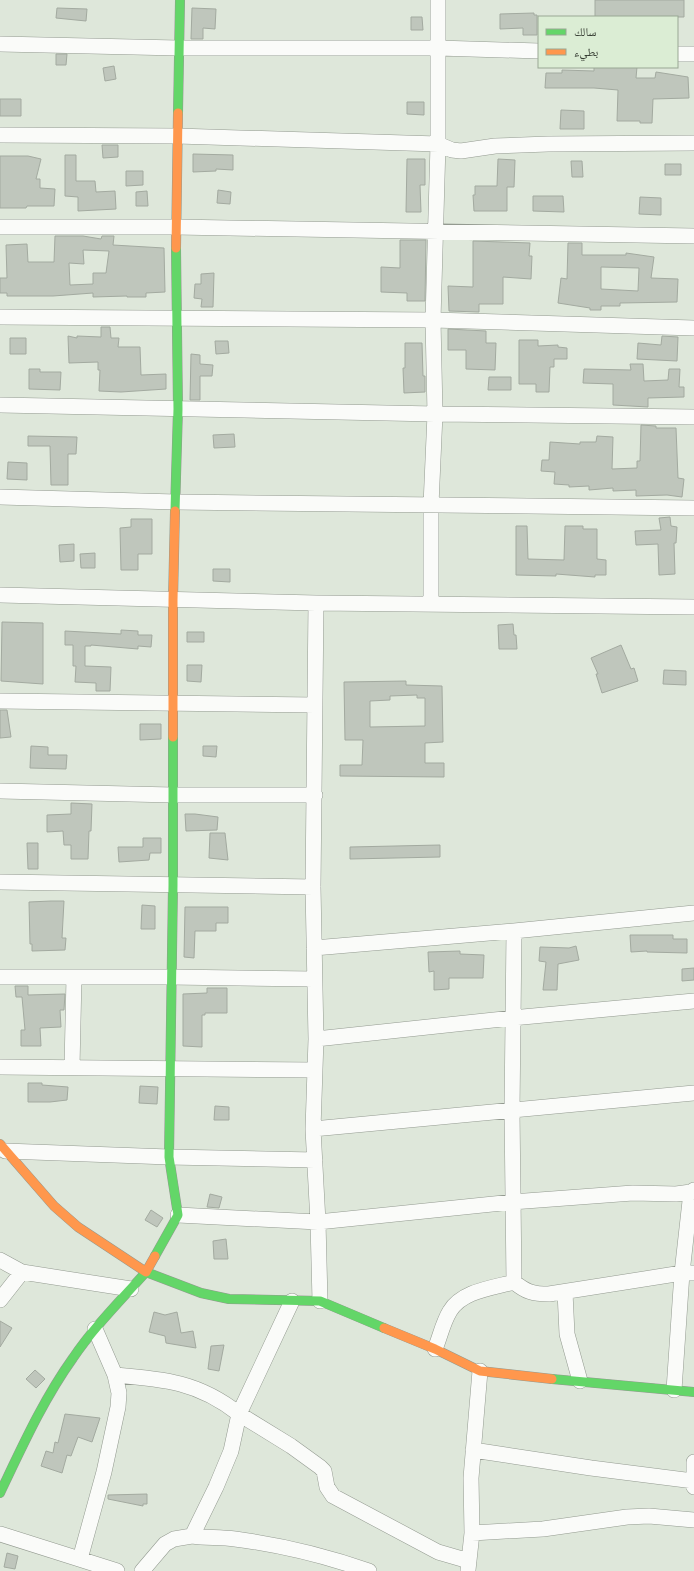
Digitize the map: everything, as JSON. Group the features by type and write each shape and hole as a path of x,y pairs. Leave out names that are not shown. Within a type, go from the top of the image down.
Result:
{"street":[{"path":"0,1493 64,1370 95,1329 146,1272 178,1216 169,1157 170,977 173,885 173,600 178,409 176,227 180,0"},
{"path":"431,604 431,504 435,414 433,320 438,144 438,0"},
{"path":"0,44 178,48 438,48 538,51"},
{"path":"678,54 694,54"},
{"path":"0,135 177,136 438,144 452,150 461,151 495,146 548,144 694,143"},
{"path":"0,227 176,227 694,236"},
{"path":"0,317 433,320 694,328"},
{"path":"0,405 435,414 694,417"},
{"path":"0,497 176,502 694,508"},
{"path":"0,595 316,603 694,607"},
{"path":"316,603 313,887 316,1039 313,1129 318,1222 320,1301"},
{"path":"0,701 315,705"},
{"path":"0,791 173,795 315,795"},
{"path":"0,882 313,887"},
{"path":"314,948 514,931 694,913"},
{"path":"514,931 512,1018 512,1202 514,1282 525,1291 538,1294 549,1294 688,1273"},
{"path":"0,977 314,979"},
{"path":"72,1068 74,977"},
{"path":"316,1039 512,1018 694,1001"},
{"path":"0,1067 314,1070"},
{"path":"313,1129 694,1094"},
{"path":"2,1147 169,1157 314,1160"},
{"path":"2,1147 54,1206 78,1227 146,1272 201,1293 229,1299 320,1301 435,1349 480,1371 535,1378 694,1392"},
{"path":"178,1216 318,1222 512,1202 633,1193 676,1194 693,1191 688,1273 674,1390"},
{"path":"0,1260 22,1272 132,1289"},
{"path":"0,1300 22,1272"},
{"path":"435,1349 449,1312 456,1302 472,1294 514,1282"},
{"path":"565,1292 567,1334 580,1381"},
{"path":"192,1536 224,1468 230,1451 239,1414 292,1301"},
{"path":"80,1559 104,1472 118,1407 118,1393 115,1375 95,1329"},
{"path":"115,1375 155,1378 180,1383 223,1401 239,1414 291,1446 320,1467 324,1471 327,1487 333,1496 438,1552 469,1566 472,1533 471,1478 480,1371"},
{"path":"473,1450 694,1483 694,1462"},
{"path":"472,1533 543,1529 627,1517 649,1516 694,1520"},
{"path":"0,1534 117,1571"},
{"path":"142,1571 165,1544 174,1538 192,1536 206,1538 232,1538 279,1547 330,1558 369,1571"}],"building":[{"path":"595,0 684,0 684,17 595,16"},
{"path":"57,8 87,9 86,21 56,18"},
{"path":"192,8 216,9 215,29 203,28 203,39 191,39"},
{"path":"534,13 534,15 537,15 537,35 523,35 523,28 500,29 500,14"},
{"path":"411,17 422,17 423,30 411,30"},
{"path":"56,54 67,54 66,65 56,65"},
{"path":"114,66 116,79 105,81 103,68"},
{"path":"594,68 637,68 636,78 655,78 656,72 688,77 689,98 653,99 652,123 640,123 640,121 617,121 618,90 594,88 545,88 546,73 562,73 562,70 594,71"},
{"path":"0,99 21,99 21,116 0,116"},
{"path":"407,102 424,102 424,115 407,114"},
{"path":"561,110 584,111 584,129 560,129"},
{"path":"102,145 118,145 118,157 103,158"},
{"path":"193,154 233,155 233,170 216,169 216,171 193,172"},
{"path":"65,155 76,155 76,181 95,181 96,192 115,191 116,209 78,211 78,197 65,196"},
{"path":"0,156 28,156 41,159 36,179 40,179 40,188 55,189 54,206 0,208"},
{"path":"407,159 425,159 425,185 420,185 421,212 406,212"},
{"path":"498,159 515,160 514,187 507,187 507,211 474,211 473,195 475,195 475,186 497,186"},
{"path":"571,161 582,161 583,177 572,177"},
{"path":"665,164 681,164 681,175 665,175"},
{"path":"126,171 143,171 143,185 126,186"},
{"path":"218,190 231,192 230,204 217,203"},
{"path":"147,191 148,206 136,206 136,192"},
{"path":"533,196 563,196 564,212 533,211"},
{"path":"640,197 661,198 661,215 639,214"},
{"path":"55,236 83,236 101,239 102,236 114,236 113,245 164,248 165,292 146,293 146,297 93,297 93,293 53,296 7,296 7,293 0,293 0,278 7,278 6,245 27,244 28,262 54,262","holes":["83,250 109,251 106,273 93,273 93,284 70,285 69,263 84,264"]},
{"path":"400,240 426,240 425,301 407,301 407,293 381,292 381,267 400,268"},
{"path":"473,241 530,243 529,256 532,256 531,279 503,277 503,304 479,304 479,312 449,311 448,286 473,287"},
{"path":"568,243 582,243 582,255 626,255 626,253 654,257 651,278 678,279 677,302 620,303 620,306 601,306 601,310 590,310 590,308 558,303 561,278 567,279","holes":["601,267 639,268 638,291 601,289"]},
{"path":"214,273 213,307 201,307 202,299 194,298 195,284 201,284 201,274"},
{"path":"101,327 110,327 111,338 119,338 118,347 140,347 141,375 166,374 166,389 121,392 99,391 100,370 98,370 98,362 69,363 68,336 77,338 77,336 101,337"},
{"path":"448,329 486,331 486,343 496,343 495,370 466,369 466,350 448,350"},
{"path":"662,336 678,337 677,361 637,359 638,343 661,345"},
{"path":"10,338 26,338 26,354 10,354"},
{"path":"519,340 538,340 538,346 558,345 558,347 567,348 567,359 554,359 554,367 550,367 549,392 536,392 536,384 519,384"},
{"path":"215,341 228,341 229,353 216,354"},
{"path":"405,343 422,343 425,392 404,393 403,368 405,368"},
{"path":"191,354 200,355 200,364 213,365 212,376 200,376 200,400 190,400"},
{"path":"630,364 643,364 644,381 668,380 669,369 680,369 679,387 684,387 684,397 648,398 648,407 613,405 613,384 583,383 584,369 631,370"},
{"path":"29,369 40,369 40,372 61,372 60,390 29,389"},
{"path":"489,377 511,377 511,390 488,390"},
{"path":"641,425 656,426 656,428 676,428 678,478 684,479 682,497 667,495 636,496 636,490 613,491 613,488 589,490 589,486 569,487 569,485 554,484 555,472 541,471 542,460 549,460 550,442 580,444 580,442 596,442 597,436 613,437 612,469 637,468 637,461 640,461"},
{"path":"234,434 235,447 214,448 213,435"},
{"path":"28,436 77,437 76,454 68,454 68,485 51,485 50,446 28,446"},
{"path":"8,462 27,463 27,480 7,479"},
{"path":"670,517 671,526 677,527 676,543 674,543 675,574 659,575 658,544 636,545 635,531 661,530 659,518"},
{"path":"131,519 152,519 152,554 138,554 138,570 121,570 120,528 131,527"},
{"path":"516,526 527,526 528,559 564,560 565,526 583,526 583,529 597,529 597,559 606,560 606,575 595,575 595,577 556,574 556,576 516,575"},
{"path":"74,544 74,561 60,562 59,545"},
{"path":"95,553 95,568 81,568 80,554"},
{"path":"213,569 230,569 230,582 213,581"},
{"path":"2,622 43,623 43,684 1,681"},
{"path":"513,624 514,635 516,635 517,649 499,649 498,625"},
{"path":"121,630 138,631 138,635 152,635 151,647 138,646 138,649 91,645 85,646 85,666 111,667 110,691 96,691 96,683 75,682 76,666 73,666 73,645 65,645 65,631 121,634"},
{"path":"187,632 204,632 204,642 187,642"},
{"path":"621,645 631,669 634,668 638,681 602,693 596,674 598,674 591,658"},
{"path":"187,665 202,665 201,682 187,681"},
{"path":"664,670 686,671 686,685 663,684"},
{"path":"406,681 406,685 442,686 443,742 425,743 425,763 444,763 444,777 340,776 340,765 362,765 363,740 345,740 344,682","holes":["417,695 417,698 425,698 425,726 370,727 370,701 390,700 390,696"]},
{"path":"0,710 7,710 11,737 0,738"},
{"path":"140,724 161,724 161,739 140,740"},
{"path":"31,746 48,747 48,755 67,755 66,769 30,768"},
{"path":"203,746 217,746 216,757 203,756"},
{"path":"71,803 92,804 88,859 71,859 71,845 64,845 63,831 47,832 47,815 71,814"},
{"path":"185,814 218,817 217,830 186,831"},
{"path":"210,833 225,833 228,860 209,858"},
{"path":"143,838 161,838 161,853 150,853 149,860 119,862 118,847 143,847"},
{"path":"27,843 38,843 38,869 28,869"},
{"path":"440,845 440,857 350,859 350,847"},
{"path":"64,901 62,938 66,938 65,950 32,951 32,944 30,944 29,902"},
{"path":"142,905 155,906 155,929 141,929"},
{"path":"185,907 228,907 228,923 216,923 216,931 195,931 194,958 184,957"},
{"path":"630,935 673,935 673,939 687,939 687,953 647,951 631,952"},
{"path":"576,946 579,960 558,964 557,990 543,990 546,962 539,961 540,947 569,948"},
{"path":"460,951 460,954 484,955 483,978 449,978 449,989 434,990 434,971 429,972 428,952"},
{"path":"694,968 694,980 682,981 682,969"},
{"path":"15,986 28,986 28,995 65,994 64,1010 60,1010 61,1027 40,1028 41,1046 21,1046 21,1030 25,1030 22,997 16,997"},
{"path":"207,988 227,988 227,1013 205,1013 205,1015 202,1015 202,1047 183,1046 183,994 207,993"},
{"path":"28,1083 42,1083 42,1085 68,1087 67,1100 28,1102"},
{"path":"140,1086 158,1087 157,1104 139,1103"},
{"path":"215,1106 229,1107 229,1120 214,1120"},
{"path":"210,1194 222,1197 219,1208 207,1207"},
{"path":"151,1210 163,1218 157,1227 145,1220"},
{"path":"226,1239 228,1259 214,1259 213,1241"},
{"path":"154,1312 165,1315 177,1312 181,1333 193,1331 196,1348 166,1343 165,1336 149,1332"},
{"path":"0,1321 12,1328 0,1347"},
{"path":"224,1345 219,1371 208,1369 211,1346"},
{"path":"35,1370 45,1379 36,1388 26,1379"},
{"path":"65,1414 100,1418 92,1442 78,1437 71,1456 67,1455 62,1473 41,1466 46,1451 53,1453 55,1442 58,1443"},
{"path":"147,1494 147,1504 143,1504 143,1506 108,1499 108,1495"},
{"path":"7,1553 18,1556 15,1569 4,1567"}],"traffic: fast":[{"path":"178,113 180,0"},
{"path":"175,511 178,409 176,248"},
{"path":"155,1256 178,1215 169,1157 173,885 173,737"},
{"path":"0,1493 34,1424 62,1374 90,1335 146,1272 201,1293 229,1299 320,1301 384,1328"},
{"path":"552,1379 694,1392"}],"traffic: slow":[{"path":"176,248 178,113"},
{"path":"173,737 173,600 175,511"},
{"path":"0,1144 54,1206 78,1227 146,1272 155,1256"},
{"path":"384,1328 435,1349 480,1371 552,1379"}]}
